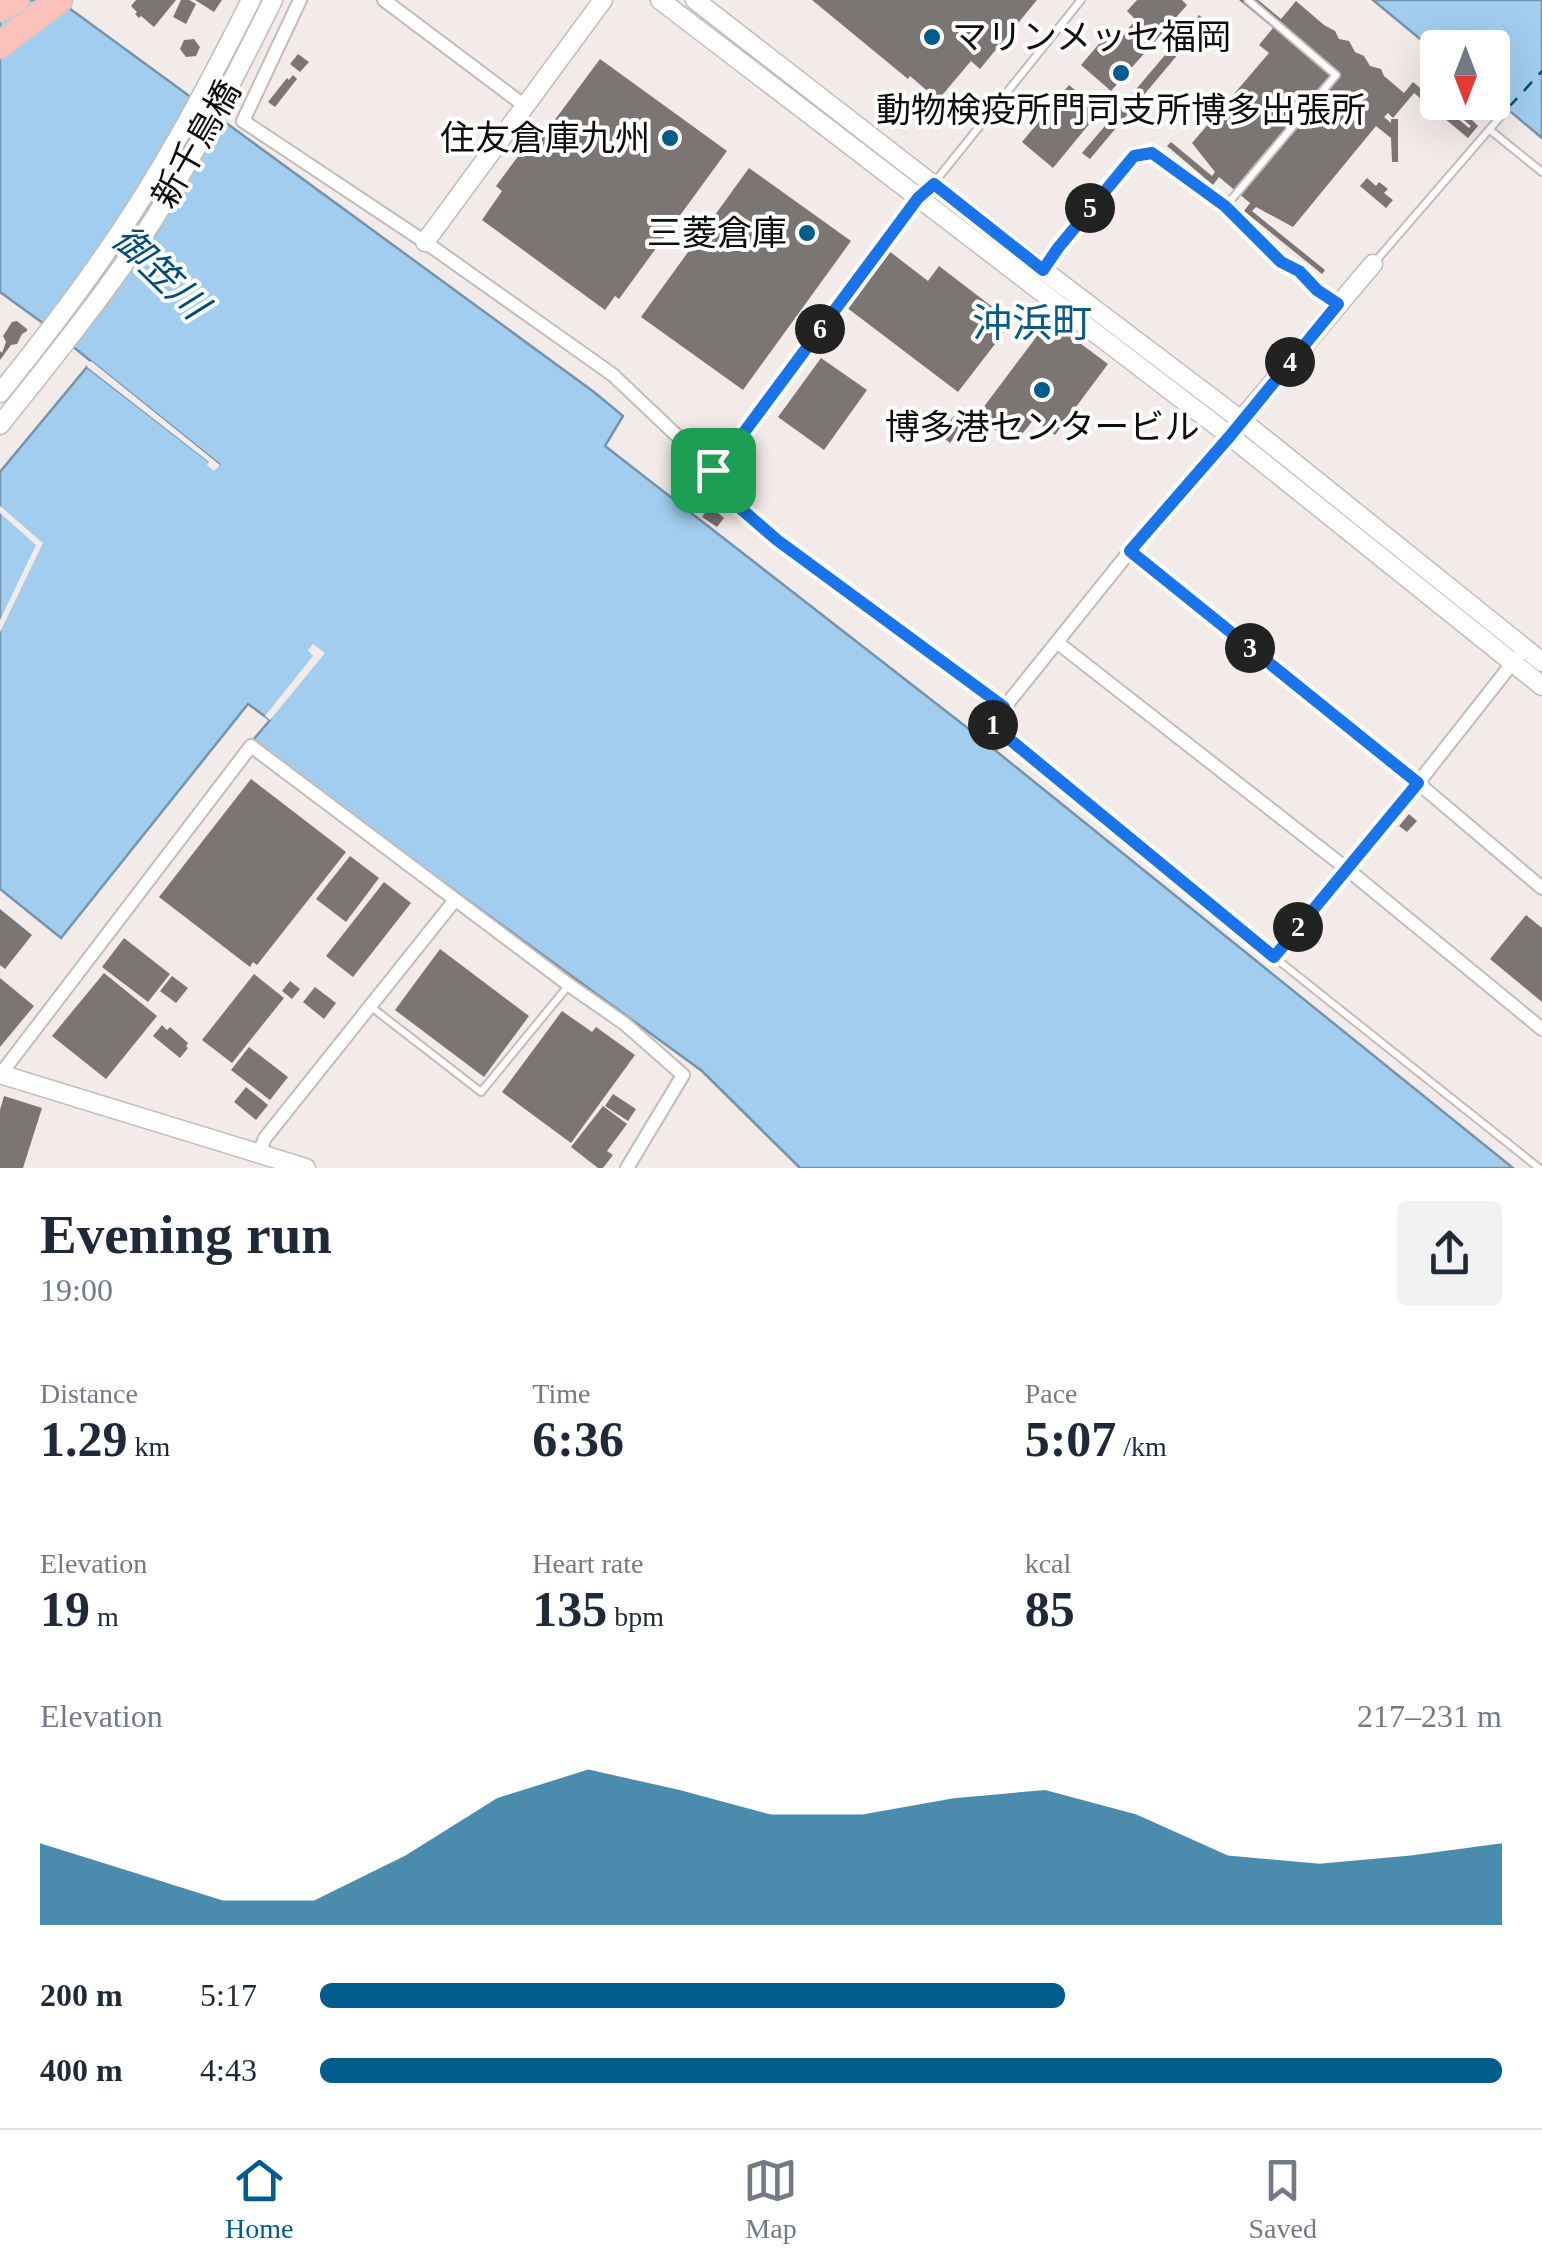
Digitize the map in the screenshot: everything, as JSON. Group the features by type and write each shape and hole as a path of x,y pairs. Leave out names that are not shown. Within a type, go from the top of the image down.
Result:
{"highway":[{"path":"0,8 16,0"},
{"path":"0,43 56,0"}],"street":[{"name":"新千鳥橋","path":"0,393 52,330 108,250 171,150 252,0"},
{"name":"新千鳥橋","path":"0,425 126,261 188,161 273,0"},
{"path":"300,0 244,120 613,375 713,470 724,494 777,540 1004,707"},
{"path":"384,0 525,106"},
{"path":"425,242 602,0"},
{"path":"660,0 918,198 1036,277 1236,428 1518,655 1542,686"},
{"path":"694,0 934,184 1036,277"},
{"path":"713,470 918,198 934,184"},
{"path":"991,724 1130,551 1373,264"},
{"path":"1130,551 1542,888"},
{"path":"1058,643 1542,1029"},
{"path":"1518,655 1542,662"},
{"path":"1274,957 1518,655"},
{"path":"306,1168 278,1164 258,1153 0,1074 251,746 626,1024 683,1075 627,1168"},
{"path":"258,1153 265,1138 454,900"}],"lane":[{"path":"934,184 1081,0"},
{"path":"1225,206 1336,75 1248,0"},
{"path":"1373,264 1499,120"},
{"path":"1490,130 1542,172"},
{"path":"1036,277 1134,156 1152,153 1225,206 1281,262 1299,271 1338,304"},
{"path":"991,724 1539,1168"},
{"path":"370,1005 481,1092 569,985"}],"water":[{"name":"御笠川","path":"0,0 58,0 594,392 623,416 605,446 965,726 1513,1168 800,1168 702,1071 253,740 270,720 248,704 61,938 0,889 0,472 87,367 210,462 220,465 0,292"},
{"path":"1373,0 1542,0 1542,138 1510,111 1510,30 1420,30 1420,39"}],"pier":[{"path":"91,361 220,465 214,471 207,465 209,462 87,367"},
{"path":"0,506 43,543 0,632 0,620 36,545 0,513"},
{"path":"313,644 325,653 270,720 265,716 313,656 308,650"}],"building":[{"path":"136,0 176,0 154,27 135,14 131,6"},
{"path":"181,0 196,4 186,24 173,17"},
{"path":"195,0 222,0 214,12"},
{"name":"マリンメッセ福岡","path":"812,0 1037,0 980,69 971,61 938,100"},
{"path":"1137,0 1182,0 1187,5 1111,91 1081,65 1110,31 1119,39 1136,20 1127,11"},
{"path":"1239,0 1258,0 1281,19 1296,1 1335,31 1339,39 1349,41 1355,52 1364,56 1370,66 1381,69 1404,93 1413,82 1420,88 1420,98 1414,93 1393,118 1388,113 1384,117 1391,123 1391,119 1398,119 1398,162 1392,162 1391,138 1376,126 1293,227 1256,207 1252,211 1325,270 1322,274 1244,211 1250,203 1219,177 1213,185 1167,146 1171,142 1212,176 1215,172 1192,143 1269,53 1259,45 1273,28"},
{"path":"1199,15 1206,21 1090,159 1082,153"},
{"path":"194,39 200,47 196,56 186,57 180,49 184,40"},
{"path":"298,54 309,62 300,72 290,64"},
{"path":"600,59 727,151 619,299 615,296 605,310 482,220 502,191 496,186 522,151 528,156"},
{"path":"293,75 297,79 275,107 268,102 287,78"},
{"path":"1069,85 1100,111 1053,168 1022,142"},
{"path":"1446,120 1459,120 1469,128 1464,120 1472,120 1478,126 1468,138"},
{"path":"749,168 851,241 743,390 641,317"},
{"path":"1367,178 1388,189 1384,193 1393,200 1386,208 1360,186"},
{"path":"889,251 928,281 939,266 1012,322 958,392 846,307"},
{"name":"博多港センタービル","path":"1049,320 1108,364 1055,435 1034,419 1014,444 977,416"},
{"path":"17,321 27,331 0,360 6,342 3,336"},
{"path":"821,358 867,390 824,450 778,417"},
{"path":"954,416 964,424 950,443 939,434"},
{"path":"710,506 724,518 717,527 702,517"},
{"path":"251,779 346,852 257,965 253,962 250,967 159,897"},
{"path":"1409,814 1417,821 1407,832 1399,826"},
{"path":"350,856 379,878 346,922 316,899"},
{"path":"384,882 411,903 353,977 326,956"},
{"path":"0,909 32,935 5,969 0,965"},
{"path":"1526,915 1542,928 1542,1002 1490,959"},
{"path":"124,938 170,974 148,1002 102,967"},
{"path":"440,949 529,1016 484,1077 395,1010"},
{"path":"104,973 157,1016 106,1079 52,1036"},
{"path":"254,974 284,998 232,1063 202,1040"},
{"path":"172,976 188,988 176,1003 160,991"},
{"path":"0,978 34,1006 0,1047"},
{"path":"290,981 300,989 292,999 282,991"},
{"path":"315,987 336,1003 324,1019 303,1002"},
{"path":"562,1011 592,1032 596,1027 635,1055 571,1143 502,1092"},
{"path":"162,1025 188,1043 180,1058 153,1036"},
{"path":"249,1047 288,1077 270,1100 231,1070"},
{"path":"246,1087 268,1105 256,1120 234,1102"},
{"path":"613,1094 636,1109 628,1121 605,1106"},
{"path":"4,1096 42,1108 23,1168 0,1168 0,1110"},
{"path":"603,1106 627,1124 607,1151 613,1155 603,1168 598,1168 571,1147"}],"ferry route":[{"path":"1510,106 1542,71"}],"place":[{"name":"マリンメッセ福岡","path":"932,37"},
{"name":"動物検疫所門司支所博多出張所","path":"1121,73"},
{"name":"住友倉庫九州","path":"670,138"},
{"name":"三菱倉庫","path":"807,233"},
{"name":"博多港センタービル","path":"1042,390"}],"district":[{"name":"沖浜町","path":"1032,323"}],"route":[{"path":"1152,153 1225,206 1281,262 1299,271 1338,304 1130,551 1418,783 1274,957 991,724 1004,707 777,540 724,494 713,470 918,198 934,184 1043,270 1134,156 1152,153"}]}
